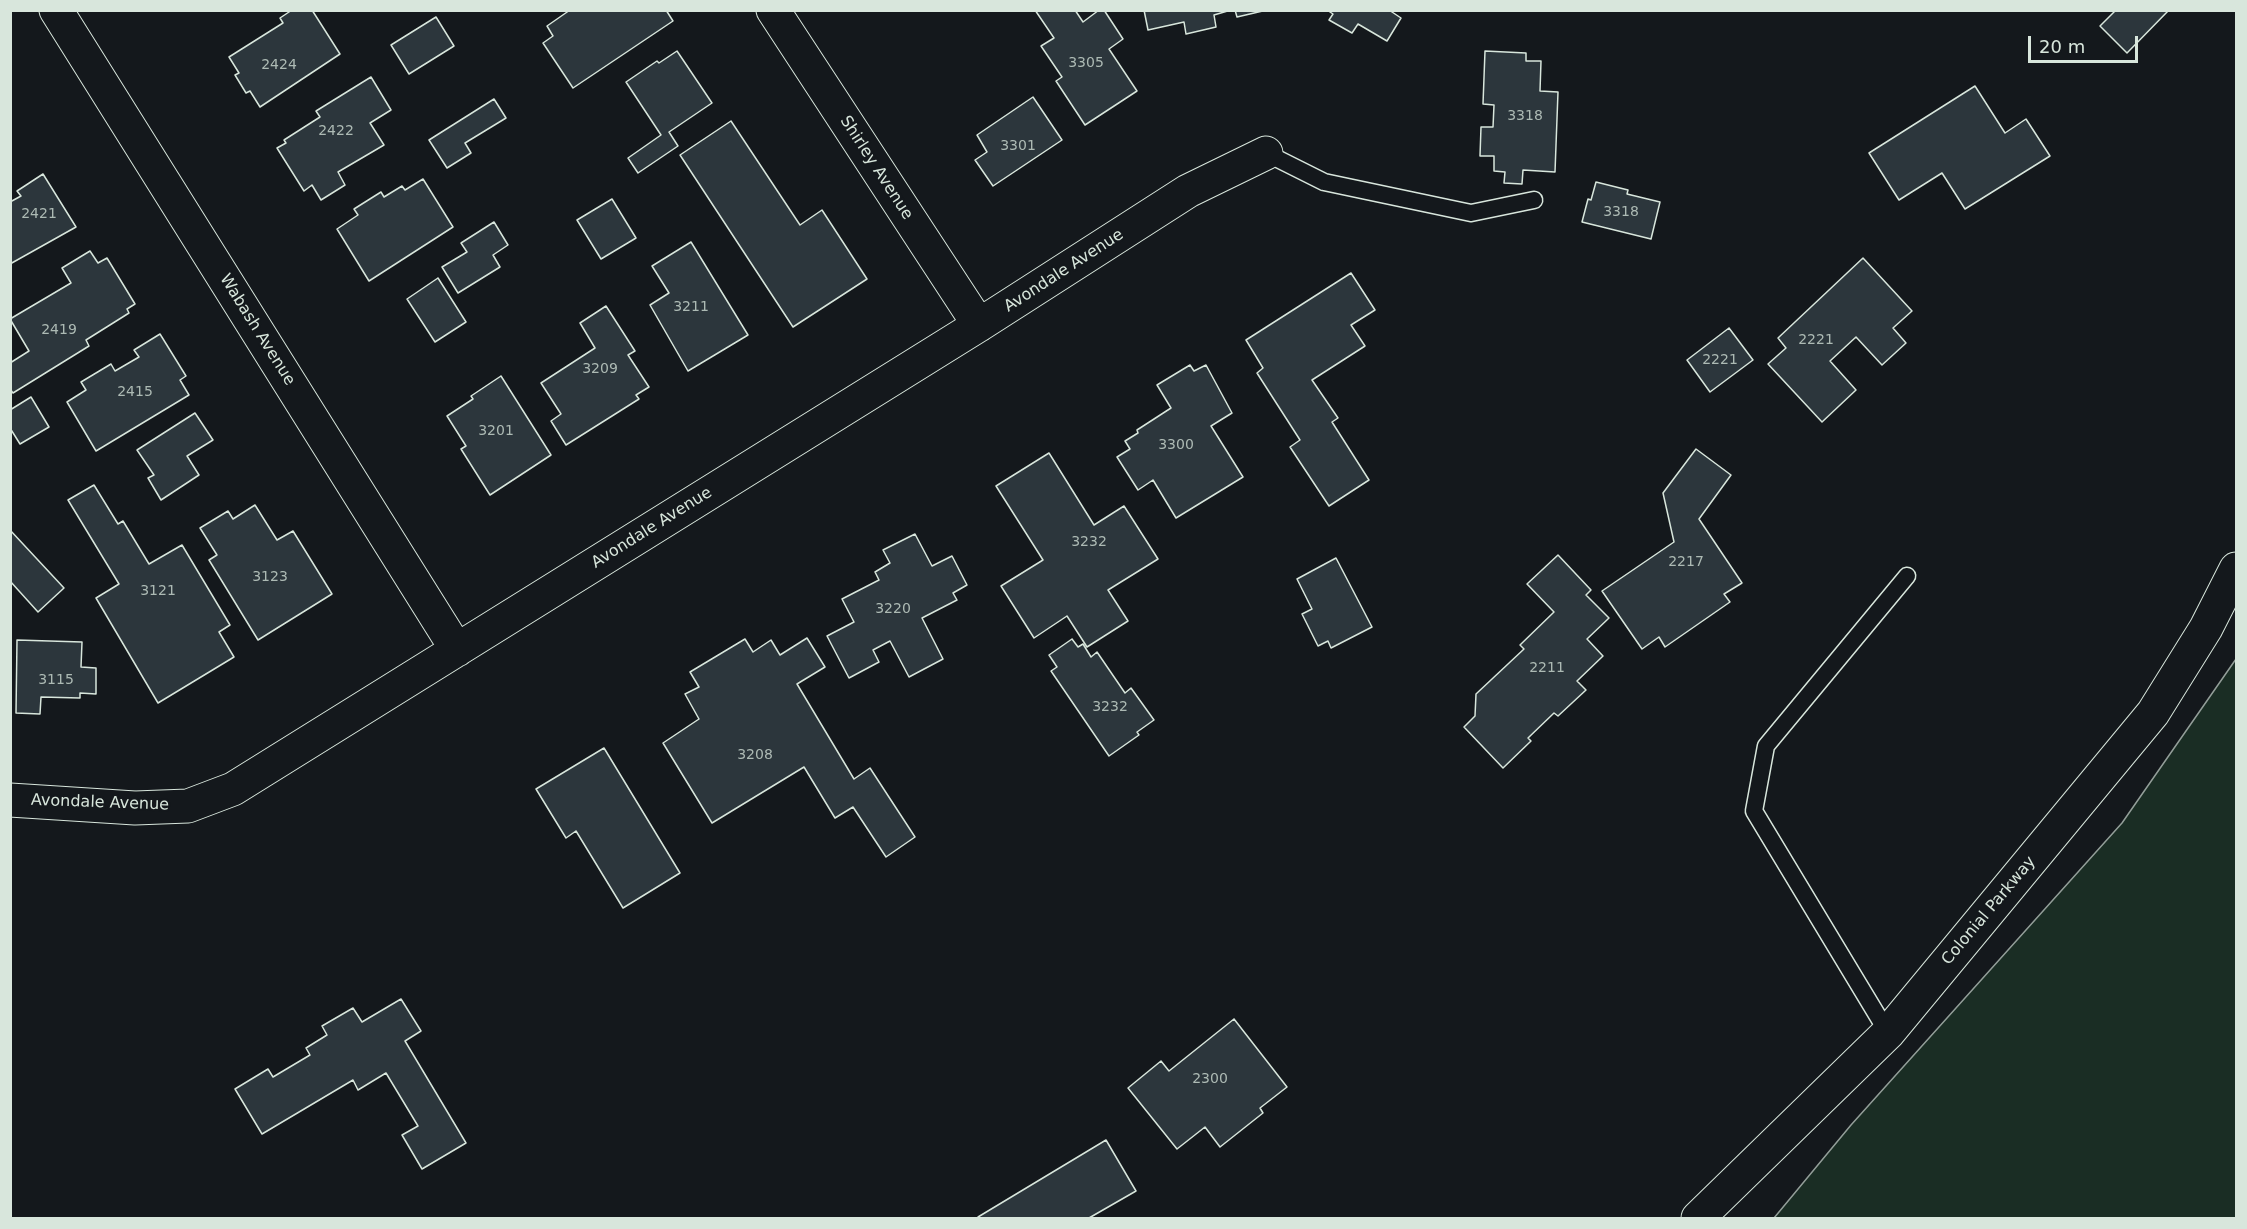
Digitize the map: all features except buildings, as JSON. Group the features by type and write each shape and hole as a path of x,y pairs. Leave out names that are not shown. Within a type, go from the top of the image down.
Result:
{"street":[{"name":"Wabash Avenue","path":"56,10 457,650"},
{"name":"Shirley Avenue","path":"773,10 979,326"},
{"name":"Avondale Avenue","path":"10,800 135,808 188,806 233,789 979,326 1188,191 1266,153"},
{"name":"Colonial Parkway","path":"1698,1218 1888,1033 2153,713 2206,628 2236,569"}],"lane":[{"path":"1266,153 1324,182 1471,213 1534,200"},
{"path":"1888,1033 1754,811 1766,746 1907,576"}],"green space":[{"path":"2236,659 2236,1218 1774,1218 1851,1125 2122,823"}]}
